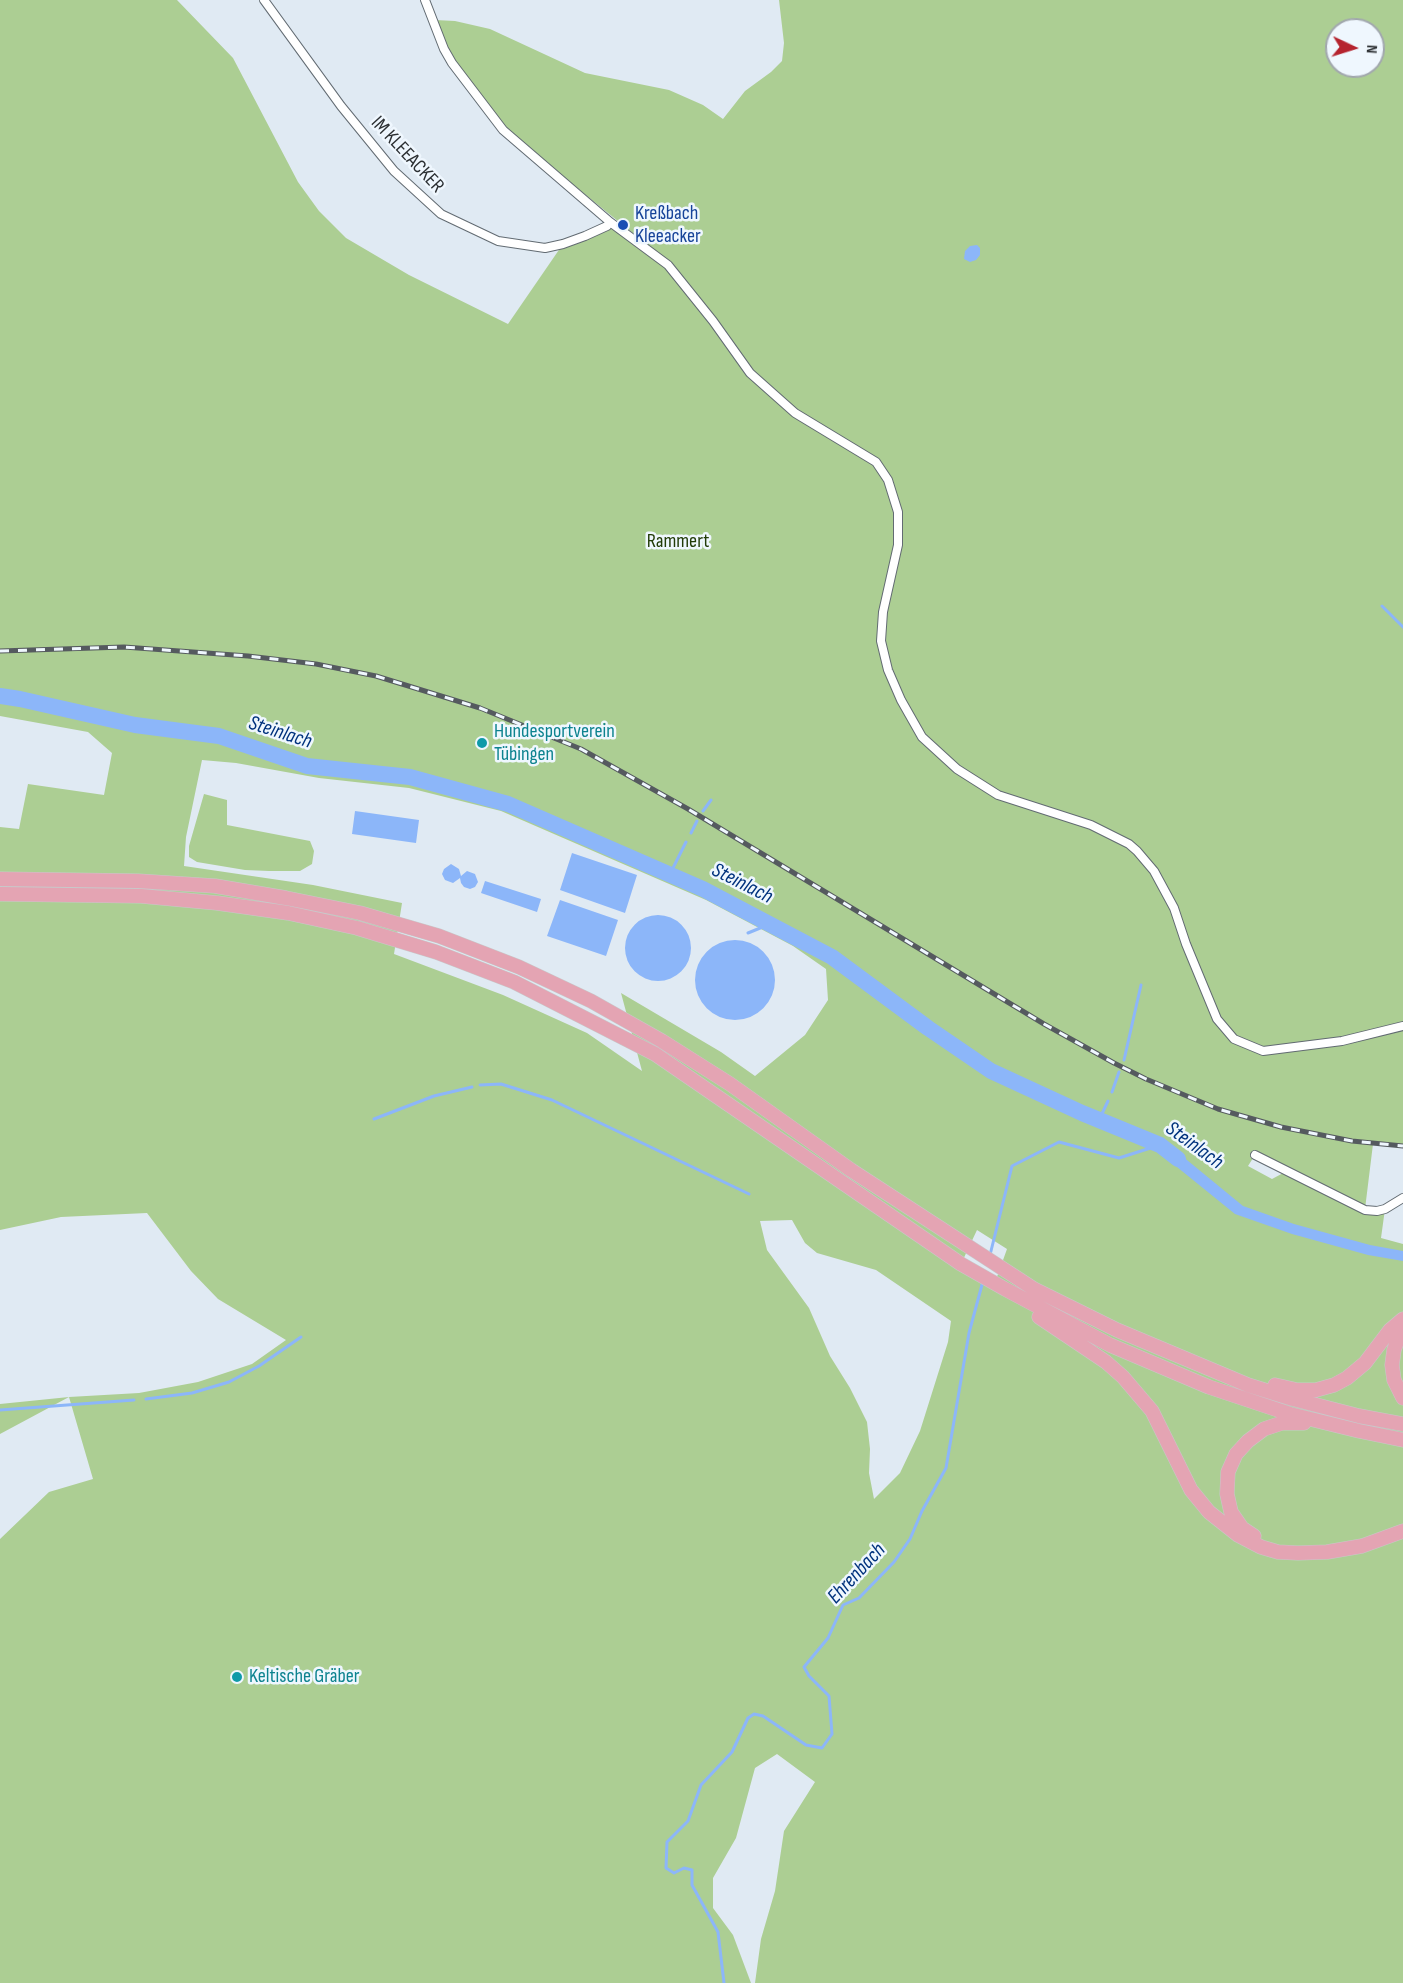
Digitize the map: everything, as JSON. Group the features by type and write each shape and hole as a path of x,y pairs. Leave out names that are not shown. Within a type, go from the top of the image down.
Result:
{"highway":[{"path":"0,879 138,881 215,886 286,897 360,913 439,936 519,967 570,991 662,1041 730,1084 851,1170 1034,1289 1117,1330 1248,1385 1359,1416 1403,1424"},
{"path":"0,894 141,896 288,913 357,928 436,952 514,982 655,1054 961,1264 1110,1345 1209,1387 1290,1414 1400,1439"},
{"path":"1000,1287 1026,1309 1106,1362 1123,1377 1152,1410 1191,1490 1209,1512 1238,1535 1261,1547 1278,1552 1298,1553 1327,1552 1362,1546 1403,1531"},
{"path":"1204,1367 1297,1390 1325,1388 1347,1378 1365,1363 1390,1330 1403,1319"},
{"path":"1403,1329 1394,1350 1392,1365 1394,1380 1403,1398"},
{"path":"1400,1439 1359,1436 1302,1423 1282,1423 1264,1429 1236,1454 1228,1472 1227,1494 1231,1512 1242,1528 1262,1540 1281,1545 1309,1548 1341,1546 1403,1526"}],"street":[{"name":"IM KLEEACKER","path":"264,0 341,106 386,162 441,214 498,241 545,248 585,236 610,222"},
{"path":"425,0 444,49 452,63 503,129 610,222 668,265 714,321 750,373 795,413 876,462 888,480 898,512 897,545 883,612 880,641 888,670 922,737 957,769 998,795 1091,825 1129,844 1137,851 1154,871 1174,908 1186,944 1217,1019 1234,1039 1263,1051 1342,1041 1403,1026"},
{"path":"1255,1155 1365,1210 1385,1209 1403,1198"}],"green space":[{"name":"Rammert","path":"0,0 177,0 233,58 298,182 319,211 346,238 409,275 508,324 563,244 610,222 648,250 650,247 535,154 502,123 450,54 435,20 455,21 490,29 585,73 669,90 703,105 723,119 745,91 782,61 784,43 779,0 1403,0 1403,1146 1373,1144 1365,1209 1385,1209 1381,1238 1403,1244 1403,1983 755,1983 761,1939 775,1891 784,1831 815,1782 777,1754 755,1768 736,1838 713,1878 713,1908 733,1935 751,1983 0,1983 0,1539 49,1492 93,1479 69,1397 139,1393 198,1382 252,1364 286,1340 218,1299 191,1271 147,1213 61,1217 0,1230 0,827 19,829 28,784 104,795 112,753 88,732 0,716","holes":["202,760 236,763 319,778 409,788 501,811 706,900 793,946 826,969 828,1000 805,1035 755,1076 721,1052 621,993 642,1071 587,1033 503,995 394,954 402,903 313,885 184,866 186,837","1255,1155 1287,1171 1272,1179 1248,1166","792,1220 805,1243 817,1253 876,1270 951,1321 948,1342 920,1431 900,1473 874,1499 869,1473 870,1449 867,1422 830,1356 809,1308 767,1250 760,1221","977,1230 1007,1249 993,1288 961,1264"]},
{"path":"204,794 227,800 227,825 310,841 314,851 312,864 300,871 245,870 197,862 189,857 189,846"},
{"path":"69,1397 0,1434 0,1404"}],"water":[{"path":"977,245 980,248 980,255 976,260 970,262 964,259 965,251 970,246"},
{"path":"355,811 419,820 416,843 352,834"},
{"path":"572,853 637,875 625,913 560,890"},
{"path":"451,864 459,869 461,876 467,871 475,874 478,882 475,887 470,889 464,887 460,878 453,883 445,880 442,874 444,869"},
{"path":"485,881 541,899 537,912 481,893"},
{"path":"560,900 618,920 606,956 547,936"},
{"path":"651,915 665,915 677,920 686,929 691,948 689,961 682,972 665,981 651,981 639,976 630,967 625,955 625,941 630,929 639,920"},
{"path":"735,940 750,943 763,952 772,965 775,980 772,995 763,1008 750,1017 735,1020 720,1017 707,1008 698,995 695,980 698,965 707,952 720,943"},
{"path":"1165,1142 1243,1206 1294,1224 1370,1245 1403,1251 1403,1261 1368,1255 1292,1234 1235,1214 1156,1150"}],"waterway":[{"path":"1382,606 1403,627"},
{"name":"Steinlach","path":"0,696 135,725 219,736 307,766 410,777 508,804 703,889 832,957 991,1071 1082,1113 1160,1145 1178,1159"},
{"path":"703,811 711,800"},
{"path":"691,833 697,821"},
{"path":"670,874 686,842"},
{"path":"748,933 770,924"},
{"path":"1124,1060 1141,985"},
{"path":"1112,1092 1119,1072"},
{"path":"480,1085 501,1084 552,1100 749,1194"},
{"path":"374,1119 434,1096 472,1087"},
{"path":"1099,1120 1108,1101"},
{"name":"Ehrenbach","path":"990,1255 1012,1166 1059,1142 1119,1158 1160,1145"},
{"name":"Ehrenbach","path":"724,1983 718,1932 692,1885 692,1870 684,1868 674,1873 666,1868 667,1842 688,1821 701,1785 732,1752 748,1718 754,1714 763,1716 806,1745 822,1748 832,1734 829,1696 809,1676 804,1667 828,1638 843,1605 859,1598 894,1562 910,1539 922,1511 946,1468 969,1333 983,1281"},
{"path":"146,1399 192,1393 229,1382 259,1366 301,1337"},
{"path":"0,1410 134,1400"}],"railway":[{"path":"0,651 124,647 248,656 316,664 376,676 480,708 581,749 688,809 1044,1024 1146,1079 1218,1109 1281,1127 1352,1141 1403,1146"}],"place":[{"name":"Kreßbach Kleeacker","path":"623,225"},
{"name":"Hundesportverein Tübingen","path":"482,743"},
{"name":"Keltische Gräber","path":"237,1677"}]}
